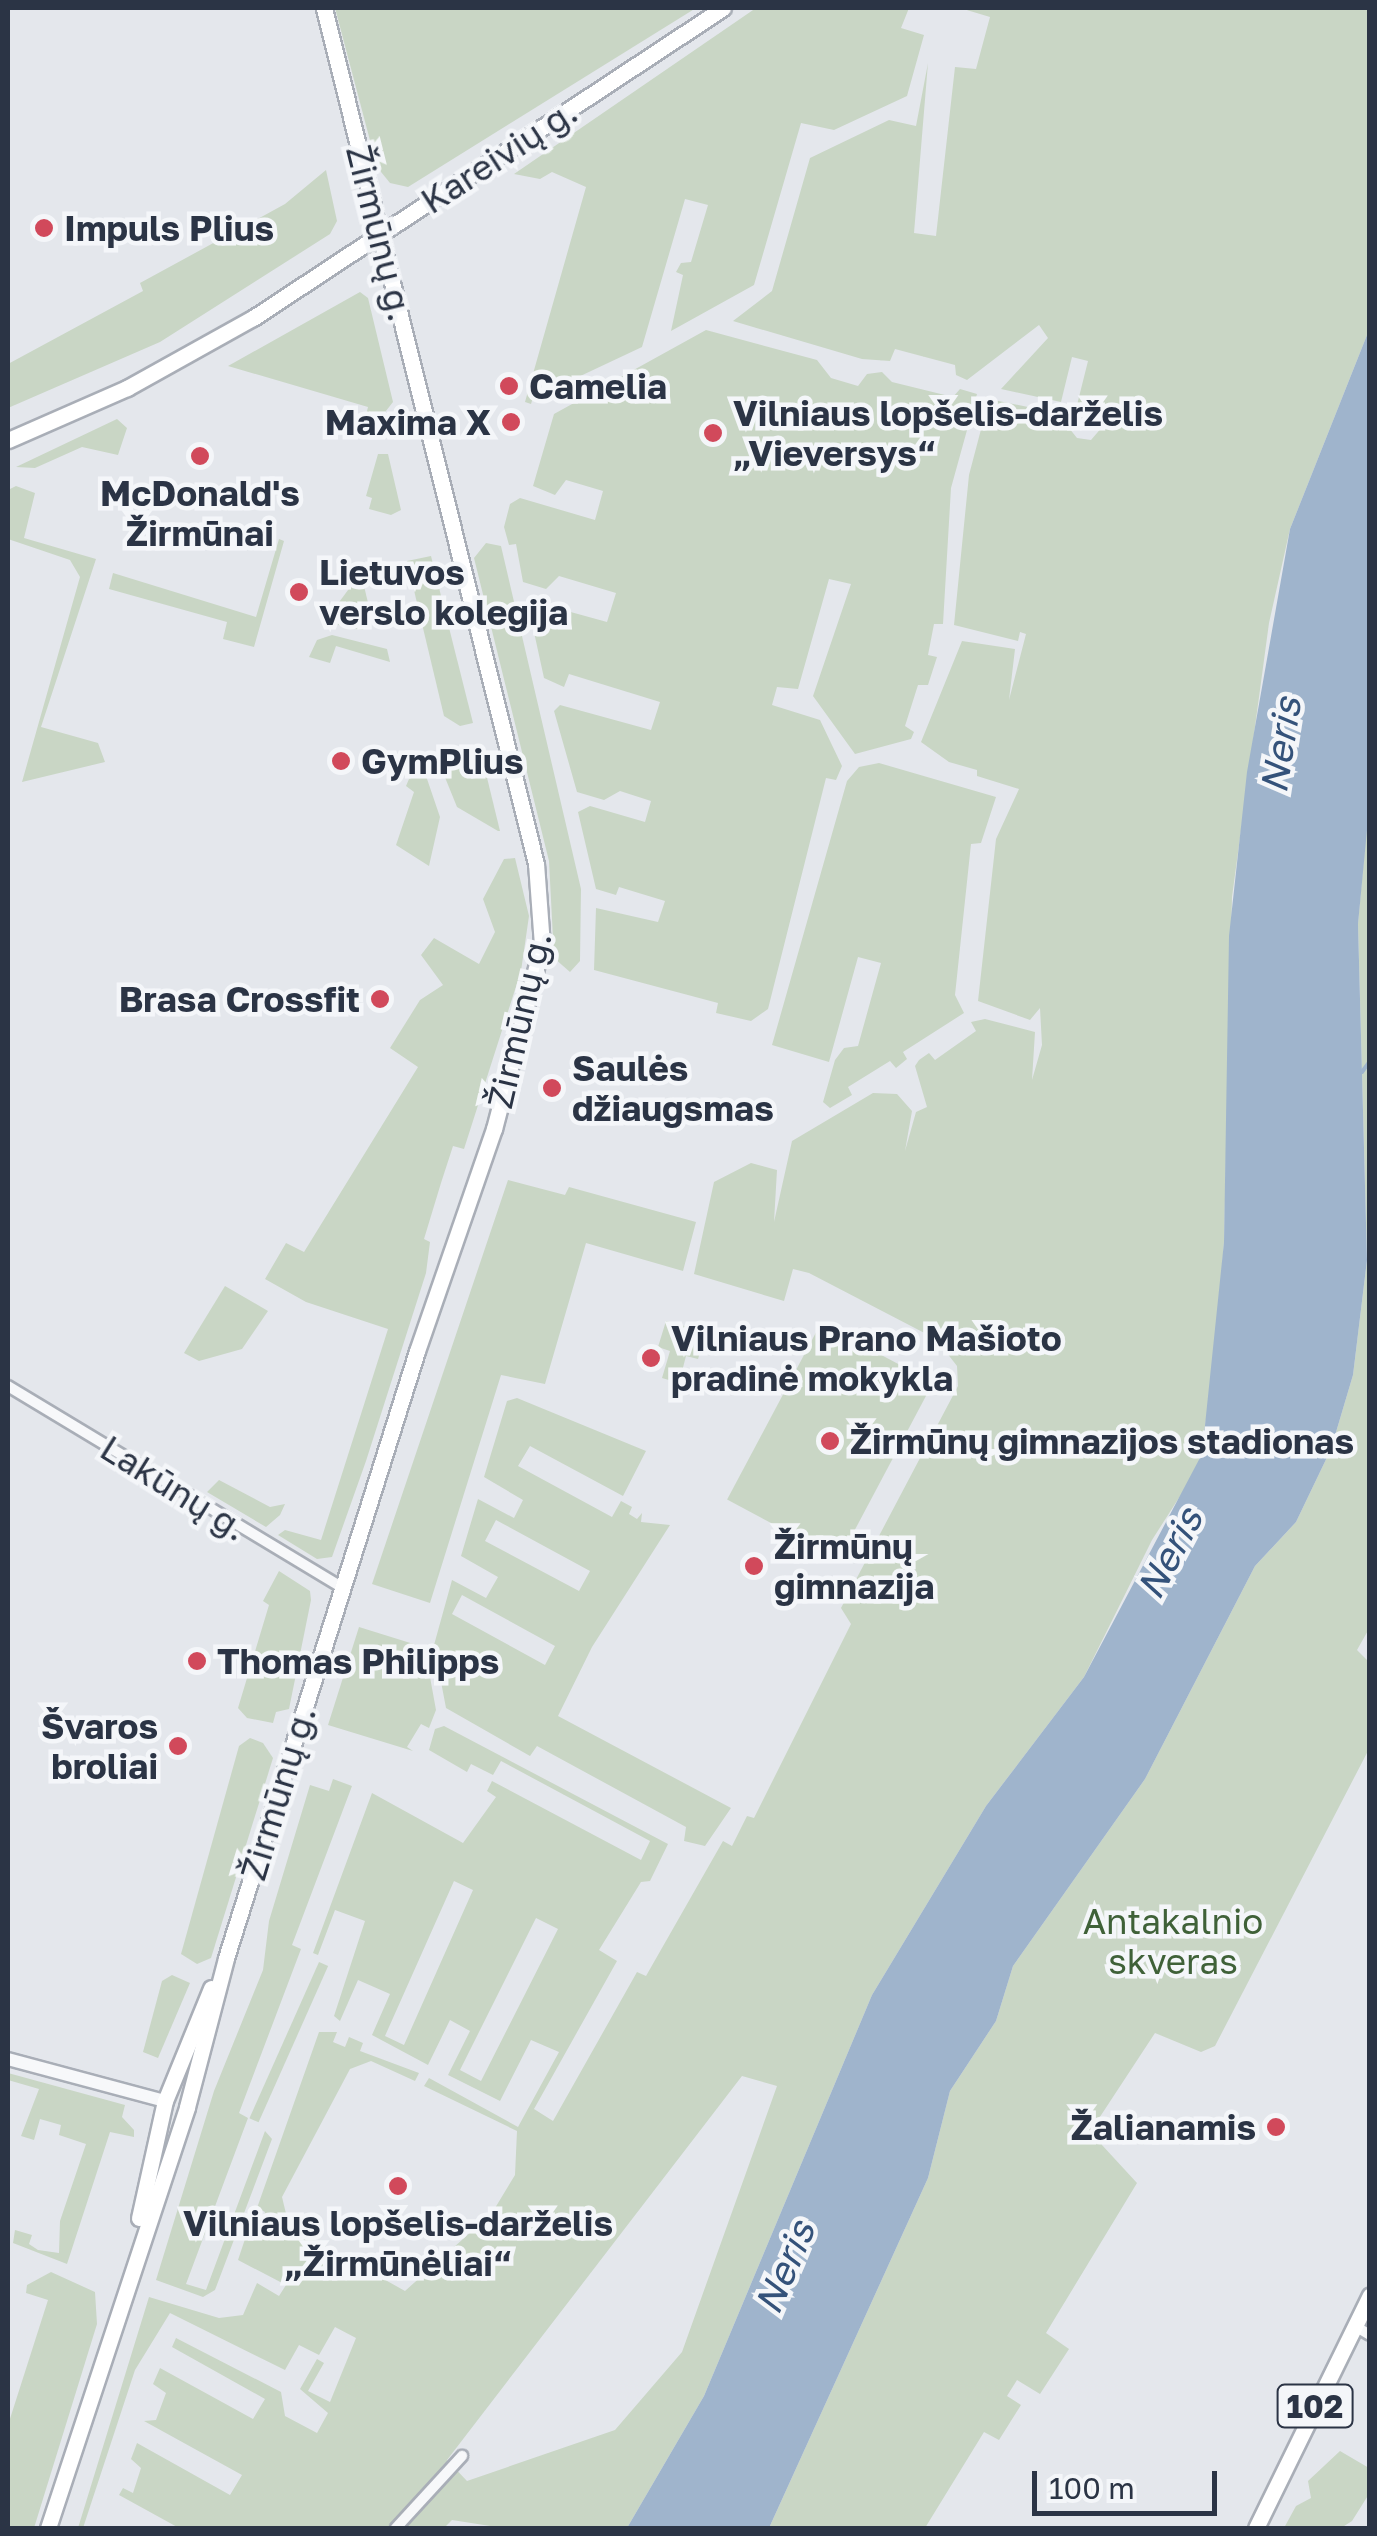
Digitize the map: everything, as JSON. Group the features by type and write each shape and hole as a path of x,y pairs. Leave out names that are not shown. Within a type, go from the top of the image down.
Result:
{"main road":[{"name":"Žirmūnų g.","path":"48,2528 126,2278 188,2107 226,1958 494,1129 538,971 543,929 536,864 324,8"},
{"name":"Kareivių g.","path":"8,440 127,388 253,318 723,8"},
{"name":"Žirmūnų g.","path":"126,2278 165,2101 226,1958"},
{"path":"165,2101 188,2107"},
{"name":"102","path":"1256,2528 1362,2330 1370,2295"}],"street":[{"name":"Lakūnų g.","path":"8,1386 343,1588"},
{"path":"8,2059 165,2101"},
{"path":"396,2528 462,2456"}],"green space":[{"path":"335,8 696,8 408,187 390,183 377,167"},
{"path":"756,8 909,8 901,28 924,35 907,96 834,130 801,123 754,285 671,331 683,275 676,272 681,263 691,262 708,205 685,199 642,347 557,387 538,381 531,404 525,402 586,187 552,172 540,179 514,174"},
{"path":"960,8 1369,8 1369,330 1290,529 1269,623 1232,897 1224,1242 1214,1371 1198,1468 1152,1540 1084,1677 986,1806 872,1995 704,2396 627,2528 503,2528 452,2520 444,2528 179,2528 119,2495 123,2488 133,2493 141,2468 131,2459 137,2443 230,2495 242,2475 144,2421 156,2420 166,2393 153,2384 160,2368 253,2419 265,2399 172,2347 176,2338 281,2392 285,2416 317,2433 328,2413 300,2389 317,2359 324,2363 308,2391 330,2402 356,2338 335,2327 319,2355 299,2345 285,2370 170,2313 135,2370 83,2528 78,2528 149,2297 219,2318 243,2315 257,2283 279,2296 286,2285 238,2260 248,2230 258,2232 265,2212 257,2208 319,2032 337,2032 333,2042 345,2047 349,2037 363,2043 360,2051 419,2073 415,2081 371,2061 350,2069 282,2197 289,2226 405,2291 492,2213 515,2175 517,2131 424,2086 429,2078 518,2127 559,2052 531,2040 500,2101 448,2075 470,2031 450,2020 428,2065 372,2035 390,1994 358,1980 340,2021 334,2016 365,1921 335,1910 318,1955 313,1953 372,1793 463,1843 496,1797 487,1791 492,1781 641,1860 650,1841 501,1761 493,1775 471,1764 467,1772 429,1750 435,1729 444,1726 668,1844 650,1881 641,1882 599,1950 617,1961 534,2109 553,2121 637,1972 646,1976 723,1841 732,1846 747,1816 754,1818 851,1624 841,1608 958,1386 957,1366 936,1339 809,1273 793,1269 784,1301 694,1274 714,1182 751,1163 777,1170 774,1222 792,1141 873,1093 897,1094 912,1111 905,1151 916,1112 927,1107 915,1066 929,1053 935,1060 976,1031 971,1022 985,1019 1035,1032 1032,1080 1042,1045 1040,1008 1030,1020 978,1001 996,839 1019,789 977,776 977,770 949,762 921,742 962,641 1015,649 1009,700 1026,634 1020,632 1018,641 954,625 969,475 989,399 1057,413 1077,438 1091,440 1103,426 1095,409 1077,405 1088,361 1072,357 1061,402 1001,389 1048,338 1039,325 967,380 956,375 955,365 895,349 890,361 862,359 733,321 772,291 810,158 889,120 916,126 928,63 914,233 936,236 955,67 976,69 990,17","holes":["454,1881 473,1890 404,2045 385,2036","536,1918 558,1929 481,2081 460,2070","742,2076 777,2086 682,2352 615,2430 467,2481 447,2460"]},
{"path":"326,170 337,221 330,234 160,342 8,408 8,364 143,291 140,283 285,204"},
{"path":"360,292 368,298 393,402 382,416 382,430 363,427 368,407 228,366"},
{"path":"706,330 817,360 831,378 858,386 867,374 882,372 892,382 953,397 960,389 977,394 951,488 943,624 934,624 928,655 937,657 928,685 918,685 905,726 914,732 911,739 855,754 813,696 851,584 829,579 798,689 777,687 772,705 820,720 842,766 836,780 826,778 768,1009 751,1021 716,1013 718,1003 594,970 596,908 658,922 665,901 619,887 616,895 596,889 578,812 590,806 645,822 651,801 620,791 604,800 577,792 554,711 560,705 651,730 660,702 569,674 564,687 544,678 527,600 607,622 616,593 559,576 546,589 523,582 516,544 509,545 504,527 510,504 520,498 595,520 603,491 566,480 555,495 533,486 554,414"},
{"path":"117,419 127,428 118,455 82,447 35,468 16,467"},
{"path":"378,454 388,454 401,510 391,515 369,509 372,498 366,496"},
{"path":"16,486 35,493 24,538 96,559 41,727 98,743 105,762 22,782 80,577 70,560 8,539 8,490"},
{"path":"279,539 284,541 254,647 223,639 227,622 109,589 113,573 256,617"},
{"path":"486,543 501,546 581,889 580,961 570,972 554,958 549,861 474,558"},
{"path":"431,556 473,723 460,726 444,716 407,561"},
{"path":"354,582 363,582 371,615 363,630 338,625 331,613"},
{"path":"332,635 387,649 390,662 336,646 330,663 309,657 317,640"},
{"path":"481,753 500,831 457,807 442,770"},
{"path":"879,763 996,797 981,843 971,844 955,995 964,1013 903,1052 907,1059 896,1068 890,1061 848,1087 852,1095 830,1108 823,1102 835,1060 844,1048 858,1046 881,963 858,957 829,1062 772,1045 847,781 859,767"},
{"path":"425,773 440,817 429,866 396,845 414,792 406,786 409,779"},
{"name":"Antakalnio skveras","path":"1369,799 1370,1627 1357,1650 1369,1662 1369,1749 1215,2046 1201,2052 1155,2033 1090,2132 1137,2183 1046,2333 1069,2349 1040,2394 1017,2380 1007,2396 1021,2405 999,2440 984,2432 925,2528 769,2528 928,2178 950,2091 996,2021 1013,1966 1145,1779 1255,1566 1296,1522 1331,1449 1353,1375 1367,1260 1358,924"},
{"path":"515,858 529,916 521,971 464,1149 453,1146 441,1183 424,1239 430,1242 426,1273 366,1461 332,1557 317,1559 278,1535 285,1530 321,1540 388,1329 306,1302 265,1279 286,1243 304,1252 418,1067 390,1048 420,1000 443,985 421,955 434,938 479,964 495,932 483,899 504,859"},
{"path":"508,1180 565,1195 569,1187 696,1222 683,1271 586,1243 545,1384 501,1375 430,1603 372,1584"},
{"path":"225,1286 268,1311 242,1349 199,1361 184,1353"},
{"path":"666,1321 706,1332 698,1359 686,1356 679,1383 662,1378 670,1351 658,1347"},
{"name":"Žirmūnų gimnazijos stadionas","path":"821,1323 933,1383 839,1559 727,1500"},
{"path":"517,1398 646,1451 623,1496 530,1446 518,1466 612,1517 621,1501 632,1507 629,1514 637,1519 642,1513 641,1522 670,1525 592,1647 558,1716 731,1808 705,1846 684,1841 686,1827 537,1746 530,1756 446,1708 434,1645 452,1580 486,1598 498,1577 461,1556 478,1499 514,1518 523,1500 484,1477 507,1401","holes":["496,1520 590,1571 579,1591 485,1541","462,1595 555,1646 545,1665 452,1614"]},
{"path":"219,1480 270,1507 285,1504 280,1515 266,1527 207,1492"},
{"path":"279,1571 310,1591 311,1600 289,1709 276,1712 273,1723 247,1718 238,1708 269,1605 263,1601"},
{"path":"359,1627 420,1646 426,1655 436,1710 429,1728 421,1724 407,1747 413,1751 328,1725"},
{"path":"250,1738 263,1743 273,1758 211,1958 197,1964 181,1954 239,1746"},
{"path":"333,1779 352,1786 292,1945 301,1949 239,2113 248,2118 186,2284 206,2290 265,2131 272,2139 215,2290 203,2297 156,2280 214,2091 263,1970 269,1921 310,1785 329,1791"},
{"path":"319,1962 328,1966 259,2122 249,2118"},
{"path":"172,1975 190,1983 158,2058 143,2052 162,1981"},
{"path":"8,2073 125,2105 122,2117 134,2130 134,2137 110,2132 67,2264 13,2243 15,2230 32,2235 29,2244 38,2250 59,2253 60,2221 86,2144 59,2135 61,2125 40,2119 34,2140 21,2136 39,2089 8,2080"},
{"path":"51,2272 95,2292 97,2324 34,2528 8,2528 8,2425 48,2300 26,2293 27,2285"},
{"path":"1340,2451 1369,2468 1369,2494 1352,2521 1341,2528 1284,2528 1296,2506 1311,2498 1308,2481"}],"water":[{"name":"Neris","path":"1369,330 1370,799 1358,924 1367,1260 1353,1375 1331,1449 1296,1522 1255,1566 1145,1779 1013,1966 996,2021 950,2091 928,2178 769,2528 627,2528 704,2396 872,1995 986,1806 1084,1677 1202,1454 1224,1242 1229,936 1247,772 1290,529"}],"waterway":[{"path":"1362,1072 1370,1061"}],"place":[{"name":"Impuls Plius","path":"44,228"},
{"name":"Camelia","path":"509,386"},
{"name":"Maxima X","path":"511,422"},
{"name":"Vilniaus lopšelis-darželis „Vieversys“","path":"713,433"},
{"name":"McDonald's Žirmūnai","path":"200,456"},
{"name":"Lietuvos verslo kolegija","path":"299,592"},
{"name":"GymPlius","path":"341,761"},
{"name":"Brasa Crossfit","path":"380,999"},
{"name":"Saulės džiaugsmas","path":"552,1088"},
{"name":"Vilniaus Prano Mašioto pradinė mokykla","path":"651,1358"},
{"name":"Žirmūnų gimnazijos stadionas","path":"830,1441"},
{"name":"Žirmūnų gimnazija","path":"754,1566"},
{"name":"Thomas Philipps","path":"197,1661"},
{"name":"Švaros broliai","path":"178,1746"},
{"name":"Žalianamis","path":"1276,2127"},
{"name":"Vilniaus lopšelis-darželis „Žirmūnėliai“","path":"398,2186"}]}
